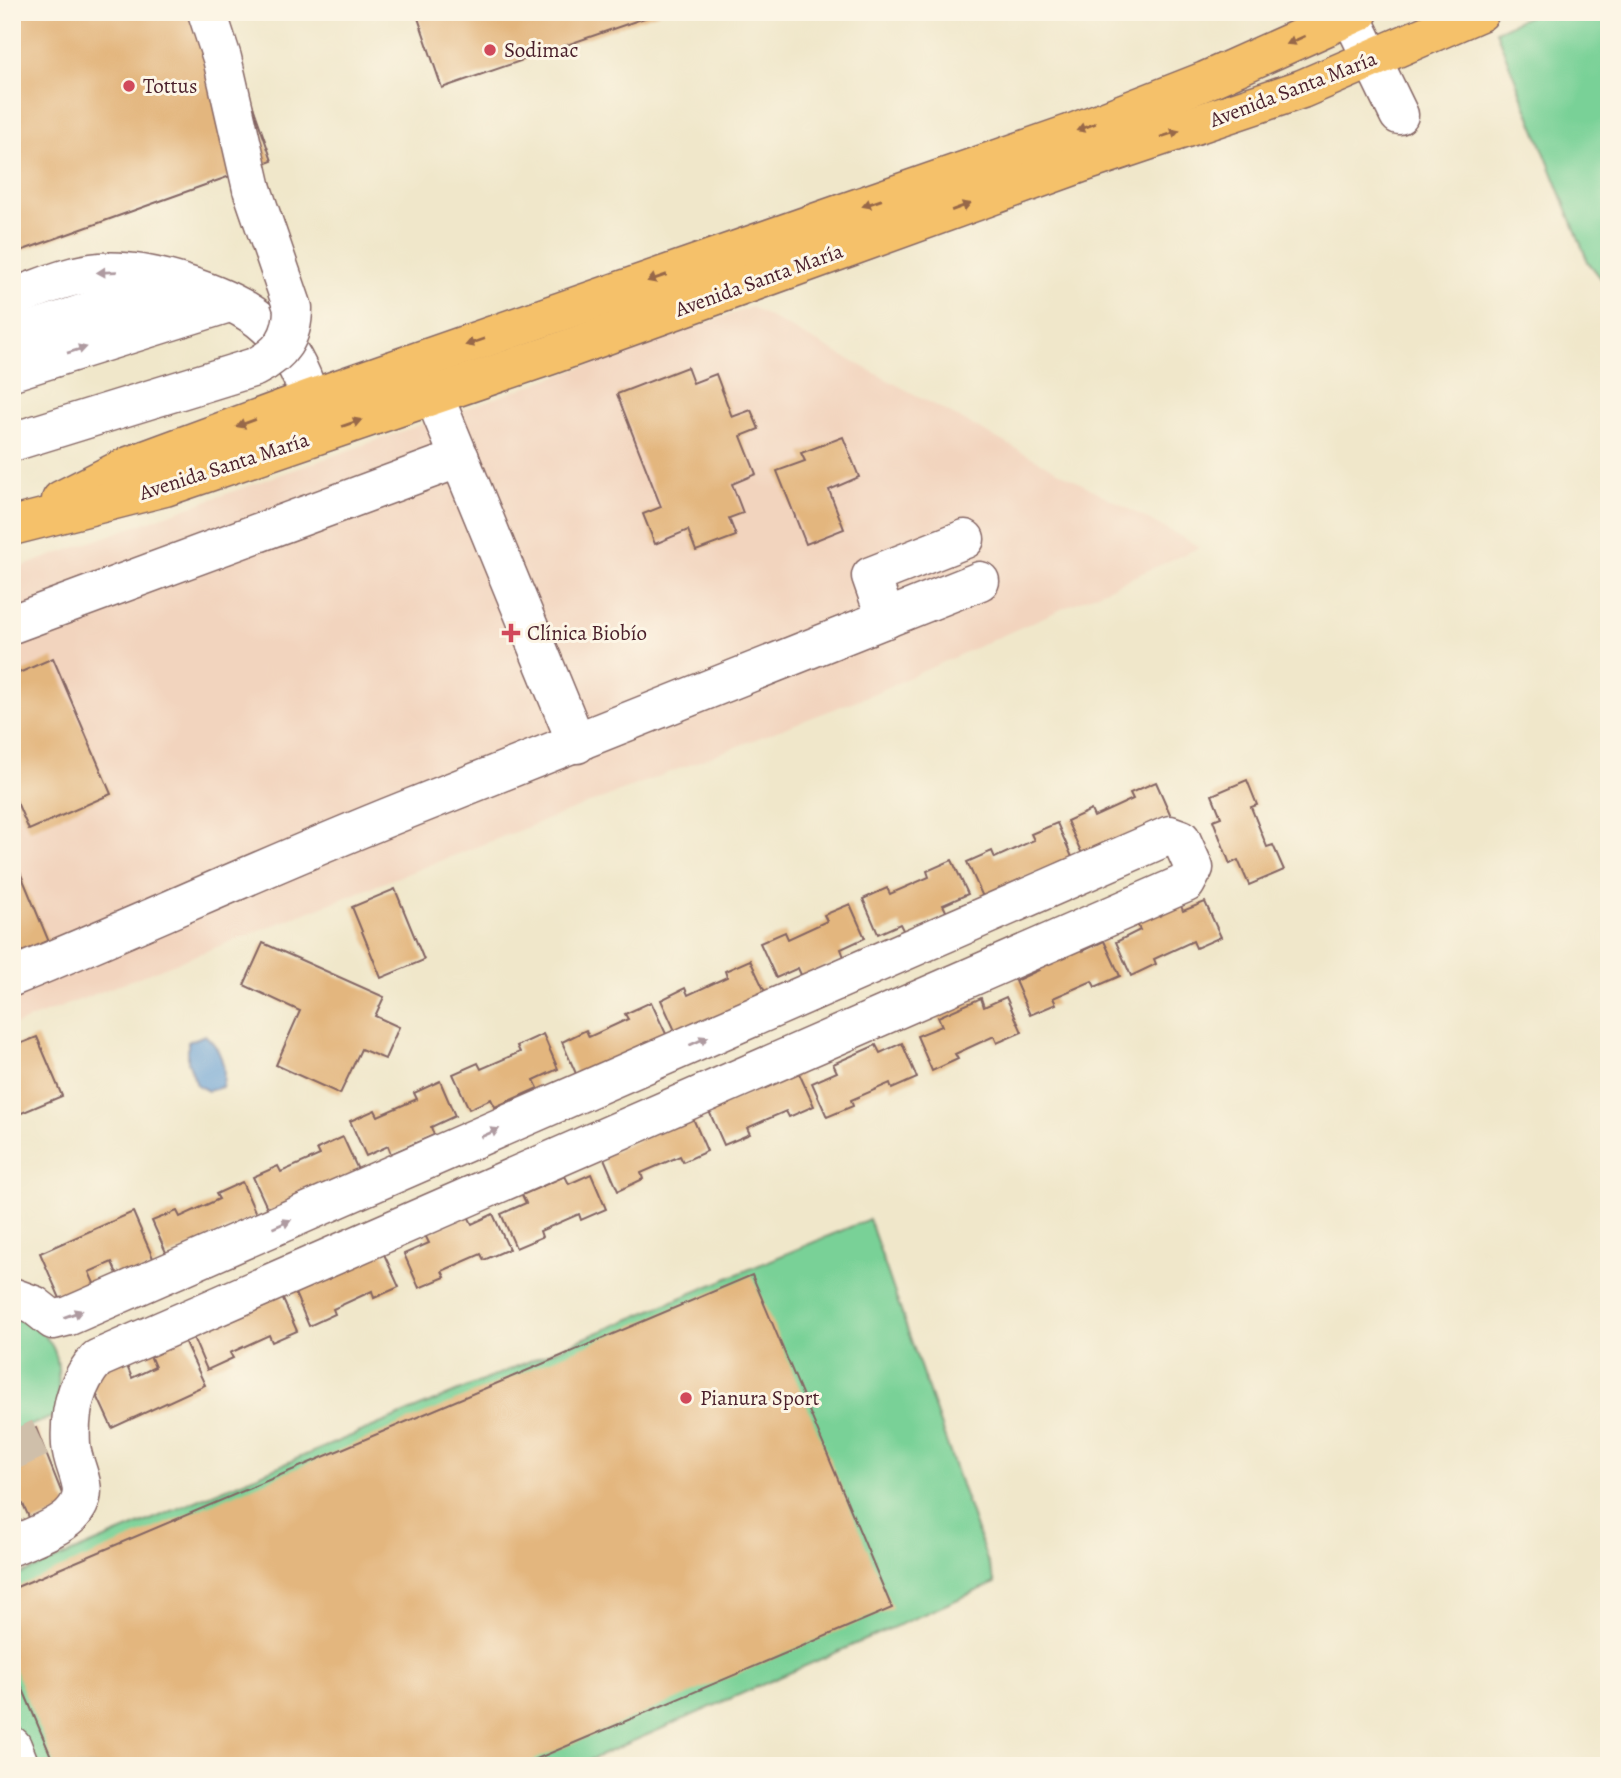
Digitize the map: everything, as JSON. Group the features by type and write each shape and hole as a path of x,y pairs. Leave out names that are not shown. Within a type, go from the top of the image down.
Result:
{"main road":[{"name":"Avenida Santa María","path":"21,523 103,505 165,487 434,396 1069,168 1302,89 1480,12"},
{"name":"Avenida Santa María","path":"21,523 126,467 310,399 1087,127 1205,81 1355,14"}],"lane":[{"path":"12,442 255,367 279,351 288,339 293,308 252,189 222,58 207,12"},
{"path":"1355,14 1372,60 1399,115"},
{"path":"12,298 76,276 100,272 149,276 174,283 252,314 281,340 303,377 310,399"},
{"path":"12,337 174,283"},
{"path":"12,371 229,303"},
{"path":"434,396 578,744"},
{"path":"12,624 460,458"},
{"path":"886,619 871,576 965,539"},
{"path":"12,977 419,804 578,744 727,681 979,581"},
{"path":"12,1297 34,1305 53,1320 69,1317 1170,835 1181,839 1194,868 1186,883 97,1359 82,1376 56,1443 83,1483 81,1500 70,1516 49,1530 12,1546"},
{"path":"978,919 997,966"},
{"path":"777,1007 797,1053"},
{"path":"579,1094 598,1140"},
{"path":"364,1188 383,1234"},
{"path":"12,1746 20,1766"}],"shaded area":[{"name":"Clínica Biobío","path":"751,307 1200,547 870,695 12,1026 12,570"}],"green space":[{"path":"1537,12 1609,12 1609,288 1588,262 1496,31"},
{"name":"Pianura Sport","path":"869,1219 995,1583 576,1766 12,1766 12,1578"},
{"path":"12,1318 20,1319 43,1334 55,1354 59,1376 58,1415 12,1432"}],"water":[{"path":"205,1035 219,1052 224,1073 222,1087 208,1091 197,1085 188,1061 188,1042"}],"building":[{"name":"Tottus","path":"12,12 220,12 272,161 12,254"},
{"name":"Sodimac","path":"416,12 659,12 659,13 442,88"},
{"path":"687,367 693,383 716,374 732,417 751,410 759,429 741,436 756,474 732,484 743,513 729,518 736,536 696,551 688,530 655,544 643,514 661,507 617,394"},
{"path":"843,437 859,477 829,490 844,529 806,544 777,471 805,461 801,453"},
{"path":"53,658 111,794 29,830 12,791 12,676"},
{"path":"1247,780 1257,805 1251,807 1267,847 1273,845 1284,870 1249,885 1238,860 1230,864 1213,820 1221,817 1212,795"},
{"path":"1156,782 1171,816 1083,856 1067,821 1091,810 1094,817 1133,799 1130,793"},
{"path":"1057,823 1072,857 983,897 967,862 992,851 995,858 1034,840 1031,834"},
{"path":"12,853 49,942 12,957"},
{"path":"952,860 968,894 943,905 947,913 904,932 900,924 878,934 863,899 887,888 890,894 929,877 927,871"},
{"path":"395,889 424,960 381,978 352,907"},
{"path":"1205,902 1221,937 1196,948 1193,941 1154,959 1156,964 1131,976 1116,942 1140,930 1136,922 1180,903 1183,911"},
{"path":"850,904 865,938 841,949 844,957 802,977 798,968 776,978 760,943 785,932 788,939 827,921 824,915"},
{"path":"1104,941 1120,976 1095,987 1092,981 1053,998 1056,1004 1030,1015 1015,981 1039,970 1036,962 1079,943 1083,951"},
{"path":"263,943 384,997 375,1016 399,1027 385,1059 361,1049 340,1094 276,1065 300,1011 244,985"},
{"path":"750,960 766,994 677,1035 661,1000 685,988 688,995 727,977 725,971"},
{"path":"1006,997 1022,1032 997,1043 994,1036 955,1054 958,1059 932,1071 917,1036 942,1026 938,1017 981,998 984,1007"},
{"path":"651,1002 667,1036 577,1076 562,1042 586,1030 589,1037 628,1019 625,1014"},
{"path":"543,1034 558,1069 534,1080 538,1088 495,1107 491,1099 469,1109 453,1074 478,1063 481,1069 520,1052 517,1046"},
{"path":"37,1037 62,1096 12,1117 12,1047"},
{"path":"902,1043 917,1078 892,1089 890,1083 851,1100 853,1106 827,1117 812,1083 837,1072 833,1064 876,1045 880,1053"},
{"path":"798,1071 814,1106 789,1117 786,1111 747,1128 750,1134 724,1145 709,1111"},
{"path":"440,1081 455,1116 431,1127 434,1135 391,1154 388,1146 366,1156 350,1121 375,1110 378,1116 417,1099 414,1093"},
{"path":"692,1116 707,1151 683,1162 680,1156 641,1173 643,1179 618,1191 603,1156"},
{"path":"343,1137 359,1172 269,1212 253,1177 278,1166 281,1172 320,1155 317,1149"},
{"path":"591,1174 606,1209 581,1220 579,1214 540,1231 542,1237 516,1248 501,1214 526,1203 522,1195 565,1176 569,1184"},
{"path":"242,1182 257,1216 168,1257 152,1221 177,1211 180,1217 219,1199 216,1194"},
{"path":"133,1212 156,1265 120,1281 112,1262 89,1272 96,1288 62,1303 40,1253"},
{"path":"493,1214 509,1249 484,1260 481,1254 442,1271 445,1277 419,1288 404,1254 429,1243 425,1235 468,1216 472,1224"},
{"path":"383,1252 399,1287 374,1298 372,1291 333,1309 335,1314 309,1326 294,1291"},
{"name":"Pianura Sport","path":"752,1275 892,1608 520,1766 55,1766 12,1663 12,1589"},
{"path":"281,1295 297,1331 272,1342 269,1335 230,1353 233,1358 207,1370 192,1335"},
{"path":"182,1336 205,1385 112,1428 88,1376 124,1359 132,1378 155,1367 148,1351"},
{"path":"36,1428 68,1509 32,1524 23,1504 12,1509 12,1438"}],"tunnel":[{"path":"12,1451 40,1438"}],"place":[{"name":"Sodimac","path":"490,50"},
{"name":"Tottus","path":"129,86"},
{"name":"Clínica Biobío","path":"511,633"},
{"name":"Pianura Sport","path":"686,1398"}]}
